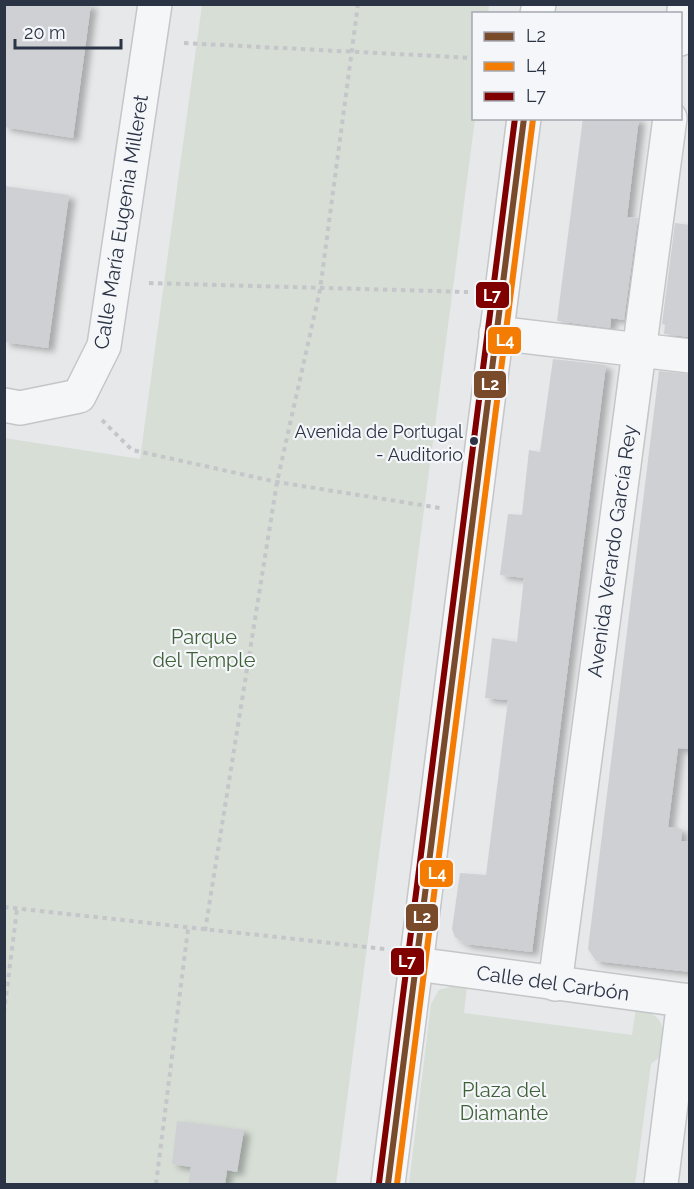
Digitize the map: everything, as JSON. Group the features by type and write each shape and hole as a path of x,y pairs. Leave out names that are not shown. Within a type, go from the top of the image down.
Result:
{"main road":[{"path":"388,1185 524,120"}],"street":[{"name":"Calle María Eugenia Milleret","path":"79,396 104,346 155,4"},
{"path":"682,30 685,4"},
{"name":"Avenida Verardo García Rey","path":"555,984 670,120"},
{"path":"496,333 690,356"},
{"path":"4,405 20,408 79,396"},
{"name":"Calle del Carbón","path":"417,958 555,984 687,1001"},
{"path":"661,1185 687,1001"}],"path":[{"path":"205,931 277,482 320,290 358,4"},
{"path":"150,42 472,58"},
{"path":"114,282 320,290 502,293"},
{"path":"79,396 132,450 277,482 474,514"},
{"path":"4,907 417,958"},
{"path":"4,1013 17,909"},
{"path":"156,1185 188,930"}],"green space":[{"name":"Parque del Temple","path":"202,5 489,5 488,12 472,12 472,120 475,120 336,1184 5,1184 4,438 140,459"},
{"name":"Plaza del Diamante","path":"456,985 467,986 464,1013 632,1035 636,1008 658,1019 663,1030 661,1056 651,1064 635,1184 409,1184 431,1004 439,990"}],"building":[{"path":"4,4 91,4 73,138 4,127"},
{"path":"583,120 639,120 627,217 638,218 624,320 611,318 610,328 557,321"},
{"path":"4,186 69,195 48,348 4,342"},
{"path":"675,223 690,225 690,337 664,334 665,325 662,324"},
{"path":"553,359 606,365 532,952 466,944 455,937 452,929 460,873 486,875 508,700 485,698 492,638 517,642 524,578 500,575 508,514 522,515 529,450 540,452"},
{"path":"659,371 690,374 690,749 678,748 668,827 682,829 681,841 689,842 690,972 596,961 588,949"},
{"path":"177,1121 244,1130 237,1172 227,1170 225,1185 188,1185 191,1167 172,1164"}],"transit line":[{"name":"L7","path":"379,1183 515,120"},
{"name":"L2","path":"388,1184 524,120"},
{"name":"L4","path":"397,1184 533,120"}],"place":[{"name":"Avenida de Portugal - Auditorio","path":"474,441"}]}
